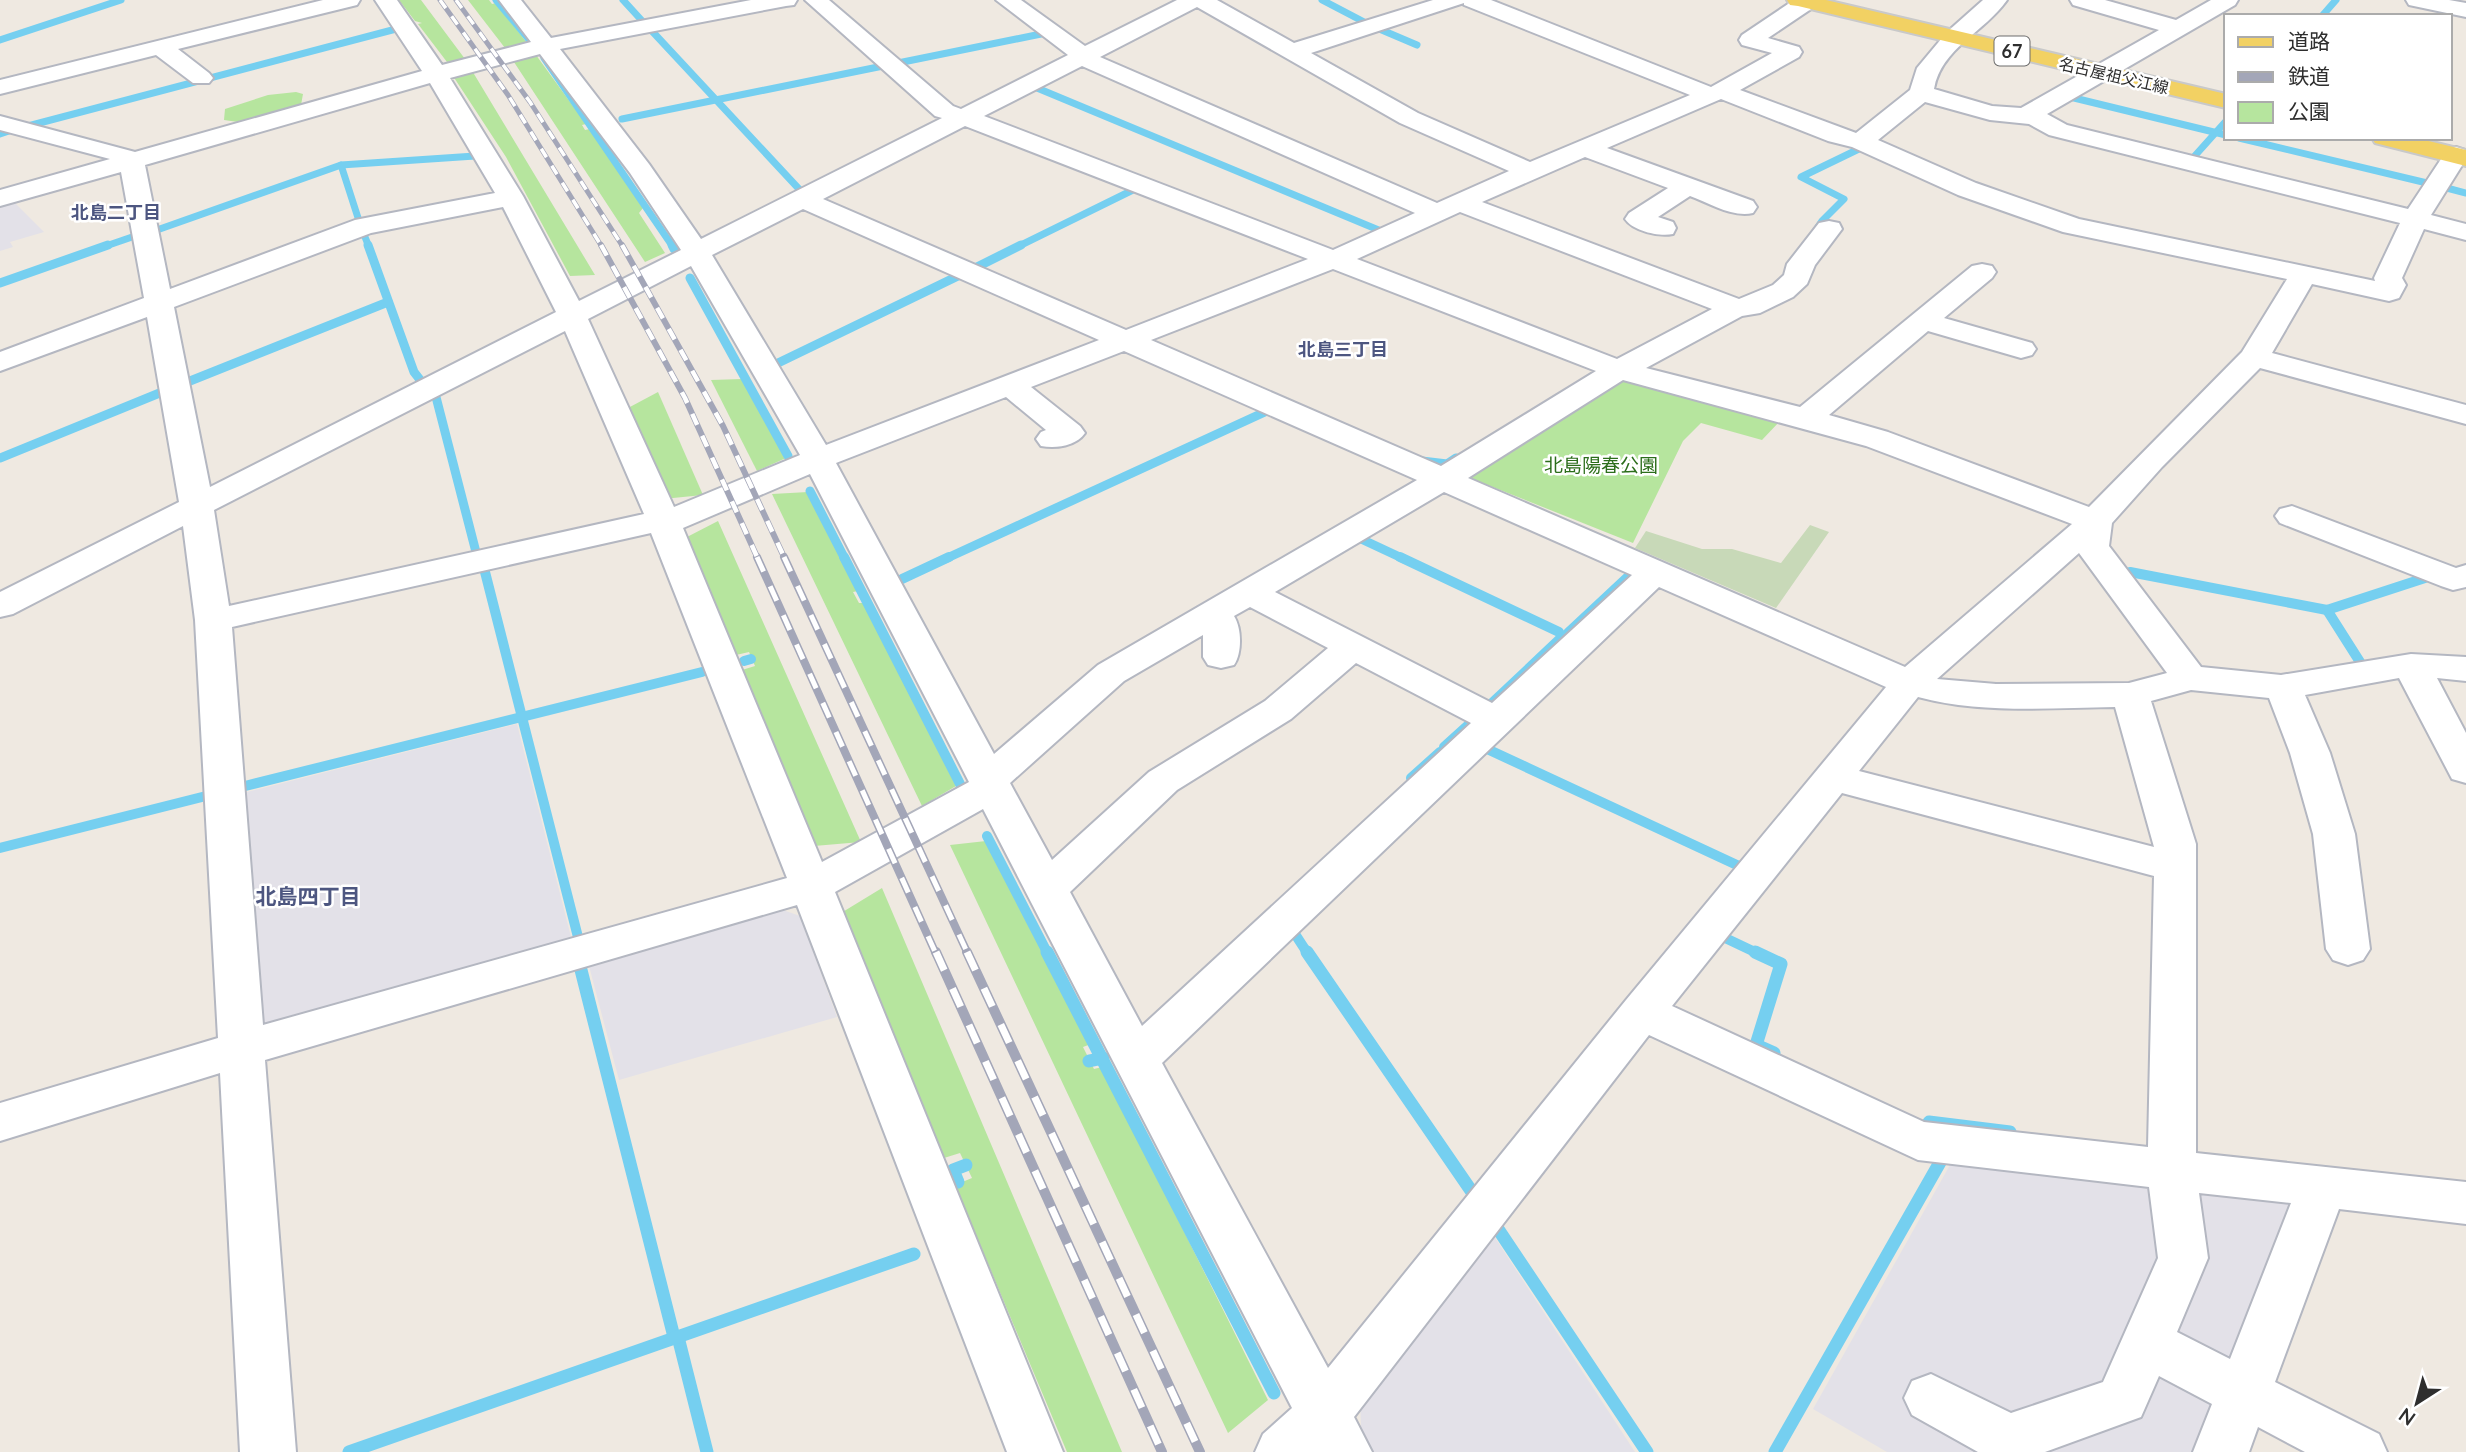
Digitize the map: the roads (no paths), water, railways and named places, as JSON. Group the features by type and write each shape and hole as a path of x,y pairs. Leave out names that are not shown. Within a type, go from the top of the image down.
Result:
{"main road":[{"name":"名古屋祖父江線","path":"1802,1 2224,101"},
{"path":"2393,140 2461,156"}],"street":[{"path":"279,0 302,12"},
{"path":"0,87 349,0"},
{"path":"386,0 438,75 511,198 572,316 663,522 812,886 1035,1452"},
{"path":"510,0 640,169 697,253 818,459 1334,1433"},
{"path":"0,198 547,45 786,0"},
{"path":"816,0 944,111 1336,258 1619,370 1877,439 2095,521"},
{"path":"1007,0 1082,57 1449,208 1736,308 1751,307 1783,291 1797,278 1801,264 1829,229"},
{"path":"0,606 1194,0"},
{"path":"1201,0 1409,117 1530,171"},
{"path":"1290,51 1455,0"},
{"path":"1472,0 1716,93 1860,142 1967,189 2072,226 2389,292 2392,285 2388,278 2415,219 2461,156"},
{"path":"1860,142 1921,93 1925,73 1955,37 1995,0"},
{"path":"2081,0 2178,28"},
{"path":"2417,0 2466,10"},
{"path":"213,621 663,522 1336,258 1530,171 1716,93 1791,52 1750,40 1802,1"},
{"path":"2215,2 2178,28 2029,114 2058,131 2466,232"},
{"path":"160,47 201,78"},
{"path":"1921,93 1990,113 2035,117"},
{"path":"0,123 120,154 132,161 197,506 213,621 268,1452"},
{"path":"1587,149 1744,207"},
{"path":"1663,228 1638,219 1688,186"},
{"path":"0,362 364,226 511,198"},
{"path":"802,199 1909,683 1939,691 1996,696 2130,695 2190,678 2281,687 2411,665 2466,669"},
{"path":"1806,418 1982,272"},
{"path":"1283,1452 1334,1433 1642,1012 1909,683 2095,521 2151,460 2254,357 2304,274"},
{"path":"0,1122 241,1049 812,886 990,784 1111,673 1443,479 1619,370 1736,308"},
{"path":"1924,321 2021,349"},
{"path":"2254,357 2466,415"},
{"path":"1010,385 1069,433 1052,439"},
{"path":"2292,516 2454,579 2466,576"},
{"path":"2095,521 2092,547 2190,678"},
{"path":"1136,1060 1654,572"},
{"path":"1248,592 1496,720"},
{"path":"1209,616 1221,624 1221,657"},
{"path":"1046,890 1163,781 1278,710 1353,646"},
{"path":"2411,665 2466,770"},
{"path":"2281,687 2292,704 2310,753 2334,834 2348,949"},
{"path":"1931,1398 2008,1440 2122,1400 2183,1258 2172,1171 2175,844 2130,695"},
{"path":"1832,777 2174,867"},
{"path":"1642,1012 1918,1141 2466,1203"},
{"path":"2221,1452 2322,1188"},
{"path":"2147,1343 2360,1452"}],"waterway":[{"path":"0,40 121,0"},
{"path":"496,0 531,42"},
{"path":"623,0 645,24"},
{"path":"1322,0 1368,24"},
{"path":"2324,14 2336,0"},
{"path":"1377,28 1417,45"},
{"path":"28,126 396,29"},
{"path":"651,30 716,100"},
{"path":"898,63 1041,34"},
{"path":"544,58 673,247"},
{"path":"716,100 883,66"},
{"path":"1037,88 1381,231"},
{"path":"2070,97 2216,132"},
{"path":"622,119 716,100"},
{"path":"716,100 799,189"},
{"path":"2216,132 2224,123"},
{"path":"0,134 9,131"},
{"path":"2192,159 2216,132"},
{"path":"2216,132 2224,135"},
{"path":"2247,140 2427,183"},
{"path":"1813,235 1822,221 1844,199 1801,177 1863,147"},
{"path":"341,165 475,156"},
{"path":"157,230 341,165"},
{"path":"341,165 360,224"},
{"path":"2443,187 2466,193"},
{"path":"1017,247 1137,188"},
{"path":"363,232 369,247"},
{"path":"103,247 135,236"},
{"path":"0,283 108,245"},
{"path":"368,245 414,372 421,381"},
{"path":"1017,247 1021,245"},
{"path":"977,267 1017,247"},
{"path":"778,363 958,276"},
{"path":"690,278 788,456"},
{"path":"185,383 388,302"},
{"path":"0,458 162,392"},
{"path":"436,397 477,556"},
{"path":"945,559 1267,411"},
{"path":"1422,461 1447,464 1456,458"},
{"path":"810,491 845,559"},
{"path":"1359,538 1404,559"},
{"path":"844,557 960,784"},
{"path":"902,579 949,557"},
{"path":"1400,557 1559,632"},
{"path":"484,568 522,717"},
{"path":"2130,572 2327,610"},
{"path":"1568,633 1628,577"},
{"path":"2327,610 2425,578"},
{"path":"2327,610 2360,662"},
{"path":"1489,706 1561,638"},
{"path":"744,661 751,659"},
{"path":"522,717 702,672"},
{"path":"237,788 522,717"},
{"path":"522,717 579,941"},
{"path":"1444,747 1475,719"},
{"path":"1485,748 1739,866"},
{"path":"1411,778 1440,752"},
{"path":"0,848 210,795"},
{"path":"987,836 1048,954"},
{"path":"1726,931 1721,936 1759,954"},
{"path":"1295,934 1308,954"},
{"path":"1047,952 1102,1058"},
{"path":"1307,952 1472,1192"},
{"path":"1755,952 1781,964 1756,1045 1774,1053"},
{"path":"580,966 674,1337"},
{"path":"1089,1061 1102,1058"},
{"path":"1102,1058 1274,1393"},
{"path":"1929,1122 2010,1132"},
{"path":"1775,1452 1943,1157"},
{"path":"958,1182 953,1170 966,1165"},
{"path":"1498,1229 1647,1452"},
{"path":"349,1452 914,1254"},
{"path":"678,1337 707,1452"}],"railway":[{"path":"440,0 508,95 602,247"},
{"path":"456,0 530,102 623,247"},
{"path":"601,245 685,398 758,559"},
{"path":"622,245 723,426 785,559"},
{"path":"757,557 936,954"},
{"path":"784,557 968,954"},
{"path":"936,952 1162,1452"},
{"path":"967,952 1200,1452"}],"district":[{"name":"北島二丁目","path":"116,212"},
{"name":"北島三丁目","path":"1343,349"},
{"name":"北島四丁目","path":"308,895"}],"park label":[{"name":"北島陽春公園","path":"1601,464"}]}
